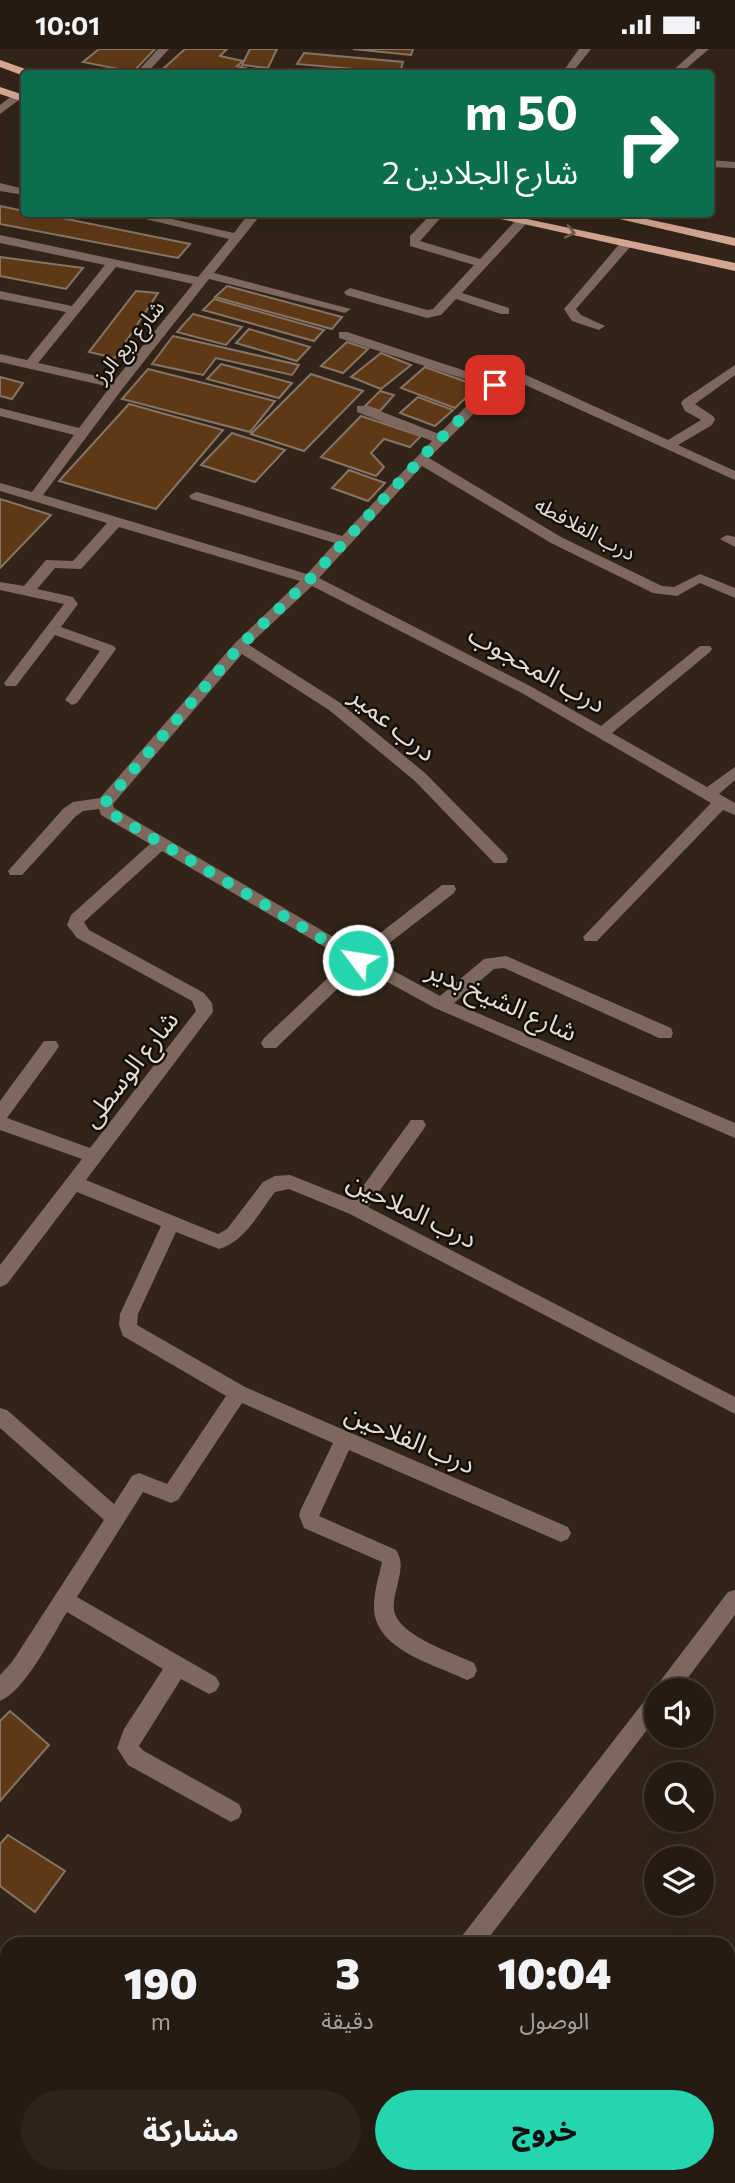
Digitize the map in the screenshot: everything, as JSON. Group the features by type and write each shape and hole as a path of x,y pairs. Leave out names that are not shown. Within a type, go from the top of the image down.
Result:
{"main road":[{"path":"0,63 21,71"},
{"path":"0,90 21,98"},
{"path":"498,217 735,267"},
{"path":"621,217 733,238"}],"street":[{"path":"144,70 164,49"},
{"path":"569,70 586,49"},
{"path":"679,70 704,49"},
{"path":"0,111 21,98"},
{"path":"714,163 735,165"},
{"path":"0,187 21,192"},
{"path":"145,217 238,237"},
{"name":"شارع ربع الرز","path":"35,497 118,385 253,217"},
{"path":"435,217 414,239 414,243 482,263"},
{"path":"350,292 427,314 437,312 521,222"},
{"path":"0,239 113,263 205,278 345,309"},
{"path":"598,326 576,318 570,309 626,244"},
{"path":"30,365 113,263"},
{"path":"453,294 505,311"},
{"path":"0,295 75,310"},
{"path":"343,335 495,385"},
{"path":"0,358 118,385"},
{"path":"669,445 708,422 708,419 690,408 688,403 735,369"},
{"path":"16,871 69,813 79,806 109,808 240,646 310,579 440,439 508,372 735,475"},
{"path":"362,409 440,439"},
{"path":"0,412 83,433"},
{"name":"درب الفلافطه","path":"421,460 556,540 658,590 666,593 684,590 699,578 735,593"},
{"name":"درب المحجوب","path":"0,487 310,579 526,689 721,803"},
{"path":"196,496 345,542"},
{"path":"27,592 51,563 76,566 117,521"},
{"path":"0,586 70,602 53,629 11,683"},
{"path":"53,629 109,649 72,700"},
{"name":"درب عمير","path":"240,646 334,706 356,724 420,777 500,859"},
{"path":"602,733 705,649"},
{"path":"590,937 721,803 735,772"},
{"name":"شارع الشيخ بدير","path":"109,808 161,843 358,960 441,1003 735,1131"},
{"name":"شارع الوسطى","path":"0,1279 205,1012 204,1003 198,997 83,934 75,925 77,919 161,843"},
{"path":"270,1043 358,960 448,889"},
{"path":"441,1003 490,963 506,962 665,1033"},
{"path":"0,1114 50,1046"},
{"path":"0,1123 95,1157"},
{"path":"356,1209 417,1125"},
{"name":"درب الملاحين","path":"75,1183 211,1241 228,1240 269,1187 290,1182 356,1209 735,1406"},
{"name":"درب الفلاحين","path":"170,1224 129,1314 128,1325 135,1334 237,1393 561,1533"},
{"path":"0,1691 19,1669 139,1482 171,1494 237,1393"},
{"path":"0,1416 116,1518"},
{"path":"345,1439 309,1515 311,1522 389,1556 392,1562 384,1614 391,1629 403,1639 467,1670"},
{"path":"675,1678 735,1599"},
{"path":"64,1600 209,1684"},
{"path":"177,1666 128,1742 128,1748 136,1758 231,1811"},
{"path":"475,1937 644,1718"}],"building":[{"path":"99,49 155,49 135,70 83,62"},
{"path":"185,49 227,49 220,56 243,61 237,66 252,70 173,70 164,68"},
{"path":"250,49 277,49 268,68 242,65"},
{"path":"353,49 413,49 411,55"},
{"path":"304,53 403,62 401,70 297,64"},
{"path":"0,206 21,210 21,217 57,217 190,244 178,258 0,224"},
{"path":"0,257 83,268 66,289 0,276"},
{"path":"227,286 342,317 332,329 215,297"},
{"path":"136,291 158,293 115,358 89,352"},
{"path":"214,299 324,330 314,341 203,310"},
{"path":"193,314 242,327 226,345 177,332"},
{"path":"249,329 310,347 297,361 236,343"},
{"path":"173,336 299,365 292,375 216,358 203,375 152,364"},
{"path":"347,342 368,349 343,373 321,366"},
{"path":"381,353 411,365 381,389 351,377"},
{"path":"221,364 292,383 279,398 207,379"},
{"path":"425,367 478,386 455,408 401,388"},
{"path":"148,369 275,401 250,432 122,399"},
{"path":"311,374 363,391 304,451 251,434"},
{"path":"0,377 23,383 12,399 0,396"},
{"path":"380,391 394,395 380,411 365,406"},
{"path":"418,397 453,410 435,426 400,413"},
{"path":"129,404 223,430 156,509 59,481"},
{"path":"361,416 421,436 410,447 384,439 371,453 384,467 376,476 321,457"},
{"path":"232,433 285,450 255,482 201,465"},
{"path":"349,470 385,483 368,501 332,488"},
{"path":"0,499 51,515 0,568"},
{"path":"10,1711 49,1745 0,1801 0,1721"},
{"path":"8,1835 65,1871 35,1912 0,1886 0,1844"}],"route":[{"path":"358,960 107,811 105,803 240,646 310,579 430,449 495,385"}]}
